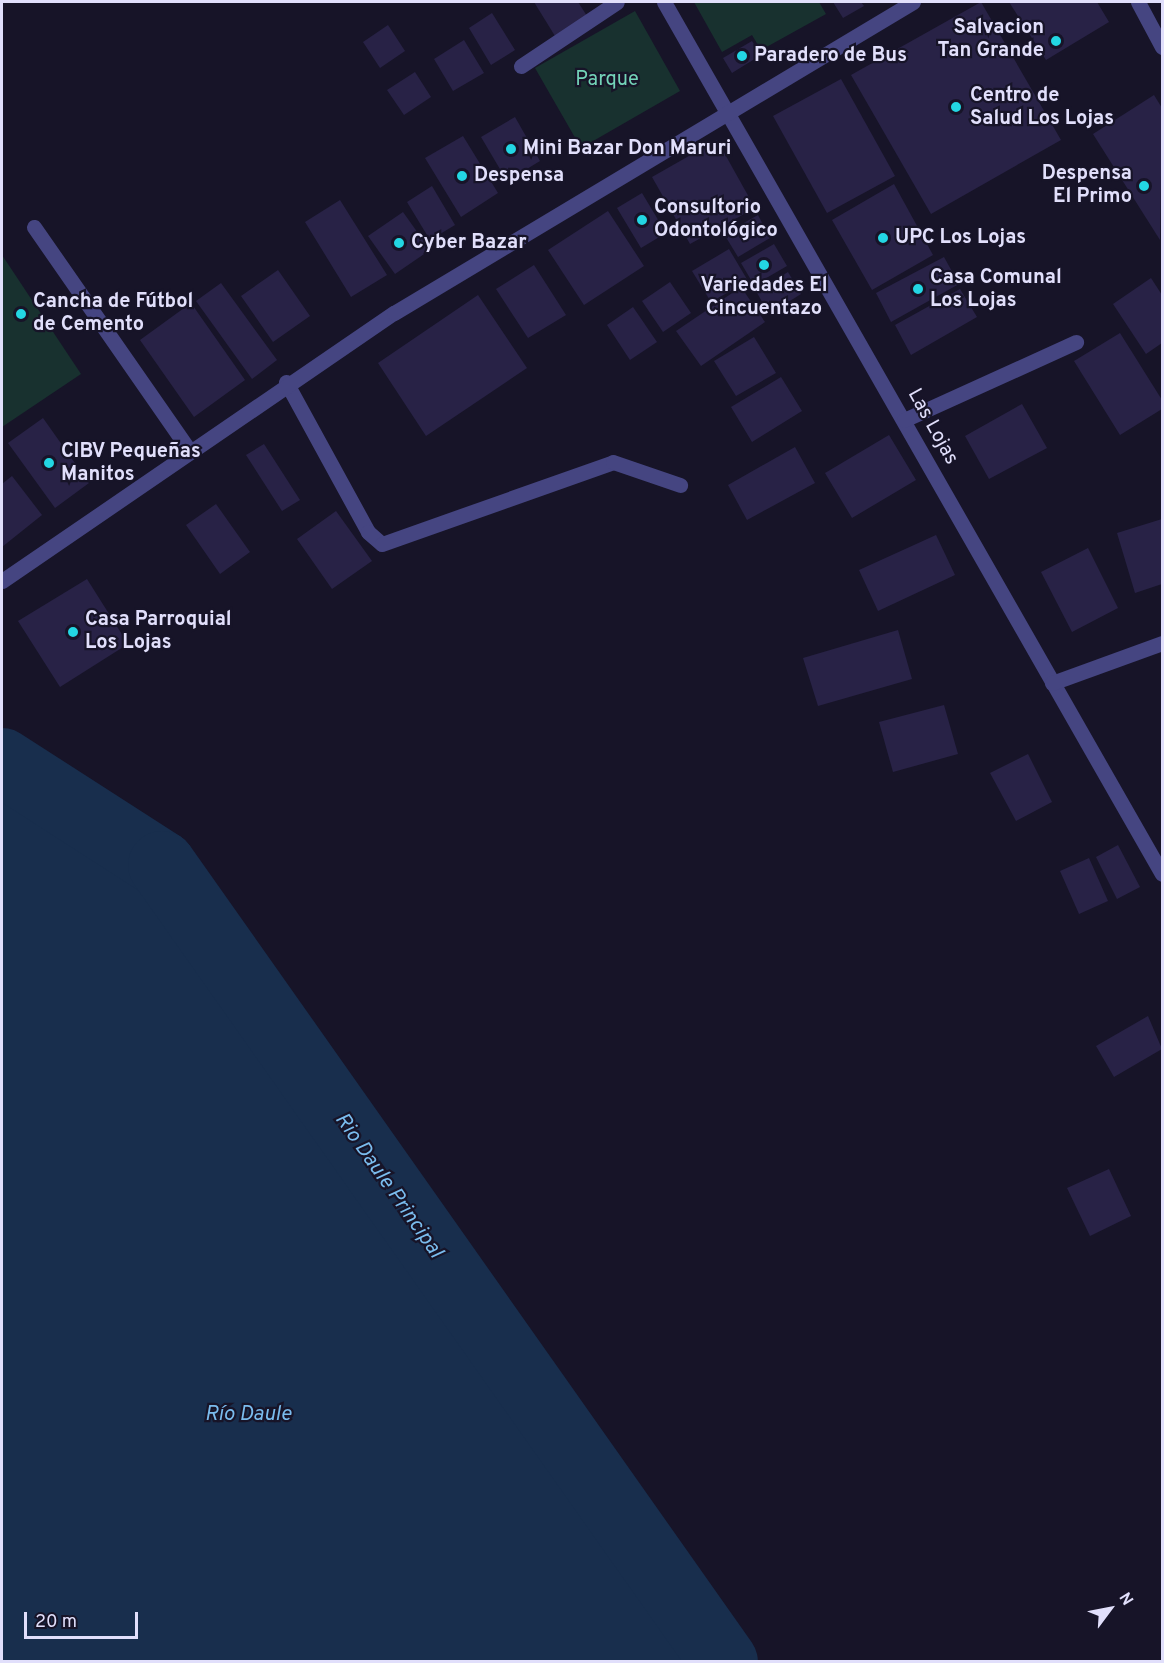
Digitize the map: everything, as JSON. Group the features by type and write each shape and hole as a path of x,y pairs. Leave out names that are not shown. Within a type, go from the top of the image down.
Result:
{"street":[{"path":"521,66 617,2"},
{"name":"Las Lojas","path":"664,2 729,110 1162,874"},
{"path":"2,581 286,382 729,110 913,2"},
{"path":"1138,2 1162,47"},
{"path":"34,227 189,450"},
{"path":"904,420 1076,342"},
{"path":"286,382 368,532 382,544 613,462 680,485"},
{"path":"1052,683 1162,643"}],"green space":[{"path":"694,2 819,2 826,14 761,50 752,35 722,52"},
{"name":"Parque","path":"635,11 680,91 581,148 535,68"},
{"name":"Cancha de Fútbol de Cemento","path":"2,255 81,374 2,427"}],"water":[{"name":"Río Daule","path":"2,737 125,814 724,1661 2,1661"}],"building":[{"path":"534,2 578,2 587,16 555,36"},
{"path":"833,2 861,2 864,6 843,18"},
{"name":"Centro de Salud Los Lojas","path":"981,2 1061,140 931,214 851,75"},
{"name":"Salvacion Tan Grande","path":"1009,2 1097,2 1109,22 1046,60"},
{"path":"492,13 515,50 491,65 469,28"},
{"path":"388,25 405,51 380,68 363,42"},
{"path":"464,40 484,73 453,91 434,59"},
{"name":"Paradero de Bus","path":"752,41 761,55 732,73 723,58"},
{"path":"415,72 431,97 404,115 387,90"},
{"path":"841,79 895,176 827,213 773,116"},
{"name":"Despensa El Primo","path":"1154,95 1162,108 1160,240 1093,134"},
{"name":"Mini Bazar Don Maruri","path":"515,117 540,161 507,181 481,137"},
{"name":"Despensa","path":"463,136 498,193 461,217 425,158"},
{"path":"717,140 755,208 690,244 652,177"},
{"name":"UPC Los Lojas","path":"894,184 933,255 872,290 832,220"},
{"path":"432,186 455,225 430,240 407,202"},
{"name":"Consultorio Odontológico","path":"642,193 666,233 641,248 617,208"},
{"path":"340,200 387,275 351,297 305,222"},
{"path":"608,211 644,266 584,305 548,250"},
{"name":"Cyber Bazar","path":"403,212 430,250 395,274 368,236"},
{"path":"758,215 770,238 738,257 724,234"},
{"name":"Variedades El Cincuentazo","path":"774,244 787,266 754,285 741,263"},
{"path":"729,249 748,281 711,302 692,271"},
{"name":"Casa Comunal Los Lojas","path":"944,257 959,284 891,322 876,293"},
{"path":"534,265 566,315 528,338 496,289"},
{"path":"278,270 310,316 273,342 241,296"},
{"path":"788,272 801,294 769,314 756,291"},
{"path":"1151,278 1162,295 1162,343 1146,354 1113,304"},
{"path":"670,282 691,313 663,332 642,301"},
{"path":"221,283 277,360 252,379 196,301"},
{"path":"741,287 765,322 701,366 676,331"},
{"path":"960,289 977,317 911,355 895,325"},
{"path":"478,295 527,368 426,436 378,363"},
{"path":"191,303 245,380 194,417 140,340"},
{"path":"633,307 657,342 630,360 607,325"},
{"path":"1120,333 1162,400 1162,409 1120,435 1074,361"},
{"path":"754,337 776,373 736,396 714,361"},
{"path":"781,377 802,411 752,442 731,407"},
{"path":"1022,404 1047,448 989,479 965,436"},
{"name":"CIBV Pequeñas Manitos","path":"43,418 89,483 55,508 8,443"},
{"path":"889,435 916,480 852,518 825,473"},
{"path":"264,444 300,500 282,511 246,455"},
{"path":"795,447 815,483 747,520 728,485"},
{"path":"12,476 42,515 2,547 2,484"},
{"path":"216,504 250,552 220,574 186,525"},
{"path":"336,511 372,561 332,589 297,539"},
{"path":"1162,519 1162,584 1135,593 1117,533"},
{"path":"936,535 955,575 878,611 859,570"},
{"path":"1088,548 1118,608 1072,632 1041,572"},
{"name":"Casa Parroquial Los Lojas","path":"87,579 128,644 60,687 18,621"},
{"path":"898,630 912,679 818,706 803,658"},
{"path":"944,705 958,754 893,772 879,722"},
{"path":"1028,754 1052,802 1016,821 990,773"},
{"path":"1118,845 1140,887 1117,899 1096,857"},
{"path":"1089,858 1108,901 1079,914 1060,871"},
{"path":"1148,1016 1162,1049 1114,1077 1096,1046"},
{"path":"1109,1169 1131,1216 1090,1236 1067,1188"}],"waterway":[{"name":"Rio Daule Principal","path":"2,762 162,865 724,1662"}],"place":[{"name":"Salvacion Tan Grande","path":"1056,41"},
{"name":"Paradero de Bus","path":"742,56"},
{"name":"Centro de Salud Los Lojas","path":"956,107"},
{"name":"Mini Bazar Don Maruri","path":"511,149"},
{"name":"Despensa","path":"462,176"},
{"name":"Despensa El Primo","path":"1144,186"},
{"name":"Consultorio Odontológico","path":"642,220"},
{"name":"UPC Los Lojas","path":"883,238"},
{"name":"Cyber Bazar","path":"399,243"},
{"name":"Variedades El Cincuentazo","path":"764,265"},
{"name":"Casa Comunal Los Lojas","path":"918,289"},
{"name":"Cancha de Fútbol de Cemento","path":"21,314"},
{"name":"CIBV Pequeñas Manitos","path":"49,463"},
{"name":"Casa Parroquial Los Lojas","path":"73,632"}]}
